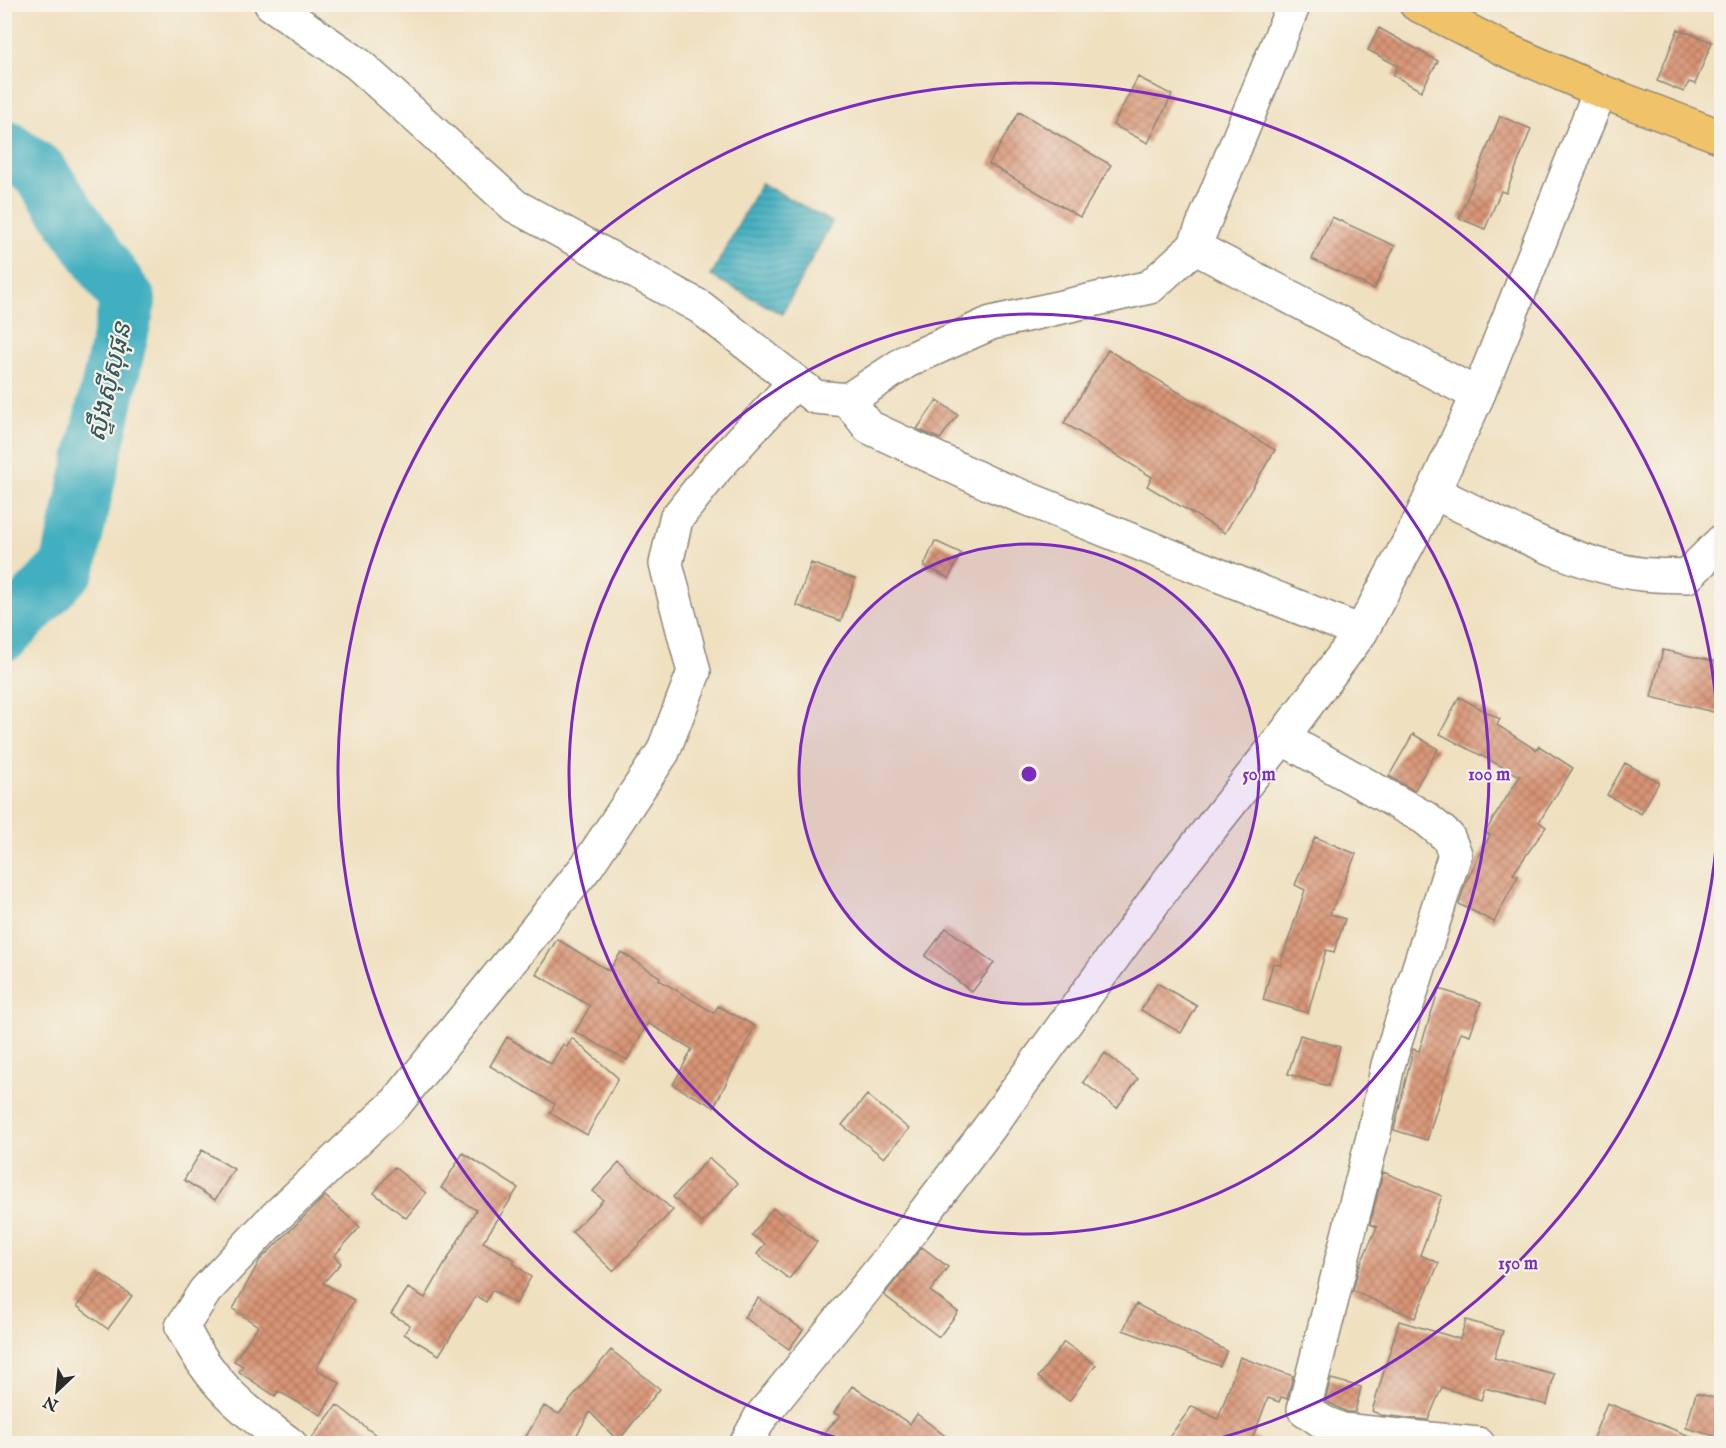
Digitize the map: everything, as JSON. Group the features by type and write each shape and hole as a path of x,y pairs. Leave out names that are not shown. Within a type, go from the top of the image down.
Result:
{"main road":[{"path":"1416,4 1504,49 1600,91 1722,137"}],"street":[{"path":"271,4 358,64 515,206 700,307 815,397 848,400 907,361 991,323 1150,287 1194,247 1294,4"},
{"path":"746,1443 760,1418 891,1257 989,1128 1171,878 1361,632 1433,492 1478,395 1600,91"},
{"path":"1194,247 1478,395"},
{"path":"290,1443 242,1409 201,1363 182,1327 205,1291 268,1224 397,1102 587,866 663,752 694,672 666,564 676,519 717,467 795,382"},
{"path":"848,400 869,427 988,483 1361,632"},
{"path":"1433,492 1520,534 1585,560 1641,574 1687,576 1722,541"},
{"path":"1281,738 1425,818 1448,837 1455,854 1388,1065 1374,1133 1304,1409 1323,1422 1342,1430 1478,1443"}],"water":[{"path":"761,183 832,222 782,314 711,276"}],"building":[{"path":"1379,28 1438,61 1421,91 1393,75 1398,66 1368,50"},
{"path":"1678,29 1712,42 1695,84 1689,82 1684,92 1657,81"},
{"path":"1138,77 1172,95 1148,143 1113,125"},
{"path":"1019,112 1111,165 1080,217 989,164"},
{"path":"1500,116 1531,129 1506,193 1501,191 1485,229 1459,218"},
{"path":"1332,217 1395,246 1374,289 1312,259"},
{"path":"1108,350 1275,450 1225,533 1147,486 1152,477 1064,423"},
{"path":"937,400 958,415 940,439 917,429"},
{"path":"935,541 961,553 949,578 924,566"},
{"path":"811,563 855,579 841,621 796,605"},
{"path":"1663,650 1722,663 1722,714 1651,697"},
{"path":"1459,697 1500,719 1497,725 1536,750 1539,746 1573,768 1539,822 1546,827 1513,874 1518,876 1494,922 1459,904 1466,882 1490,835 1485,832 1520,776 1440,734"},
{"path":"1413,734 1438,749 1414,791 1389,776"},
{"path":"1625,763 1659,782 1641,814 1607,795"},
{"path":"1315,837 1356,854 1330,914 1345,919 1334,952 1326,950 1308,1013 1263,1000 1273,963 1280,965 1305,890 1295,885"},
{"path":"946,928 994,963 972,992 925,956"},
{"path":"557,939 609,971 621,952 660,977 659,980 714,1013 718,1006 755,1026 714,1107 673,1085 692,1049 648,1023 627,1060 575,1032 590,1006 536,974"},
{"path":"1157,983 1197,1006 1181,1033 1141,1010"},
{"path":"1439,989 1481,1002 1470,1035 1461,1032 1427,1140 1394,1130 1413,1049 1419,1051"},
{"path":"1300,1035 1340,1047 1328,1086 1288,1074"},
{"path":"507,1037 551,1064 563,1044 567,1047 572,1038 618,1078 587,1135 550,1113 555,1104 490,1066"},
{"path":"1105,1053 1138,1079 1117,1108 1083,1082"},
{"path":"867,1095 909,1129 884,1158 842,1125"},
{"path":"202,1150 234,1169 215,1200 184,1180"},
{"path":"463,1153 518,1188 483,1242 515,1260 513,1263 531,1277 516,1304 492,1290 486,1302 476,1296 439,1355 404,1334 410,1325 391,1314 408,1288 425,1298 476,1210 441,1188"},
{"path":"709,1158 738,1183 702,1223 673,1197"},
{"path":"619,1163 673,1210 613,1271 572,1232 603,1200 593,1191"},
{"path":"394,1167 426,1193 406,1218 374,1193"},
{"path":"1383,1172 1442,1196 1420,1255 1439,1263 1415,1318 1353,1291 1359,1267 1377,1227 1370,1224"},
{"path":"325,1196 360,1227 334,1256 341,1263 323,1283 354,1300 316,1369 340,1383 321,1415 278,1391 275,1396 239,1372 243,1366 234,1361 258,1326 233,1309 260,1260"},
{"path":"773,1208 817,1242 789,1279 757,1254 765,1244 752,1235"},
{"path":"922,1247 948,1267 930,1291 958,1312 939,1337 884,1295"},
{"path":"101,1274 132,1296 108,1329 77,1306"},
{"path":"758,1298 803,1330 789,1349 744,1317"},
{"path":"1136,1304 1227,1351 1220,1366 1123,1330"},
{"path":"1466,1320 1503,1331 1494,1358 1554,1374 1547,1405 1485,1388 1481,1400 1442,1387 1428,1420 1381,1415 1372,1411 1399,1321 1460,1339"},
{"path":"1064,1342 1096,1365 1069,1401 1038,1377"},
{"path":"611,1350 660,1389 618,1441 590,1412 572,1443 522,1443 544,1406 559,1414"},
{"path":"1240,1357 1293,1376 1287,1399 1281,1397 1279,1402 1268,1398 1253,1437 1266,1443 1165,1443 1192,1406 1218,1419"},
{"path":"1331,1379 1361,1387 1355,1412 1347,1412 1325,1401"},
{"path":"852,1386 910,1424 917,1414 954,1443 814,1443 840,1416 834,1413"},
{"path":"1696,1393 1722,1400 1722,1438 1686,1428"},
{"path":"1607,1403 1705,1442 1607,1443 1593,1438"},
{"path":"337,1405 386,1443 308,1443"}],"waterway":[{"name":"ស្ទឹងស៊ីសុផុន","path":"4,147 40,172 128,301 68,567 4,634"}]}
